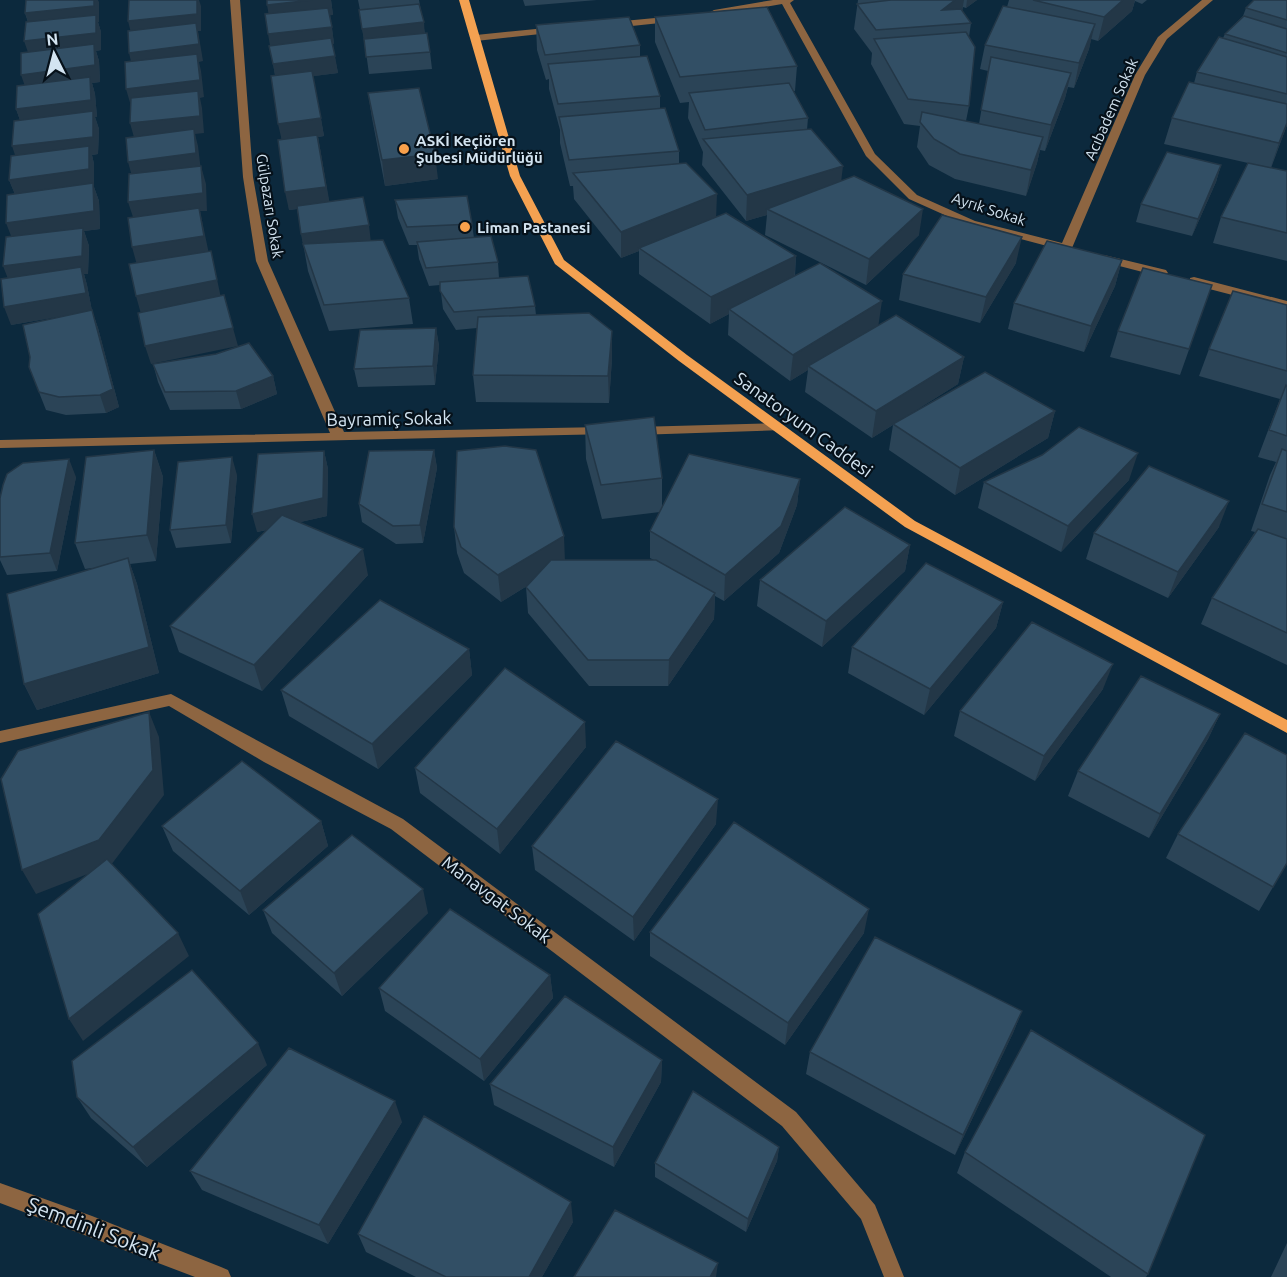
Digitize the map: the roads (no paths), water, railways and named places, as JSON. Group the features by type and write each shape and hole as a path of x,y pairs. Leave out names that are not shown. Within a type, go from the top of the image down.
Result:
{"main road":[{"name":"Sanatoryum Caddesi","path":"464,0 515,176 559,262 683,358 910,524 1287,727"}],"street":[{"name":"Gülpazarı Sokak","path":"235,0 248,177 262,261 339,437"},
{"name":"Acıbadem Sokak","path":"1070,250 1140,75 1163,37 1208,0"},
{"path":"708,14 786,1"},
{"name":"Ayrık Sokak","path":"786,1 871,156 913,197 971,223 1070,250"},
{"path":"604,26 686,18"},
{"path":"476,38 569,29"},
{"path":"1090,255 1287,305"},
{"name":"Bayramiç Sokak","path":"0,444 778,427"},
{"name":"Manavgat Sokak","path":"0,737 171,700 270,757 397,824 789,1119 868,1212 894,1277"},
{"name":"Şemdinli Sokak","path":"0,1193 92,1226 221,1277"}],"place":[{"name":"ASKİ Keçiören Şubesi Müdürlüğü","path":"404,149"},
{"name":"Liman Pastanesi","path":"465,227"}]}
